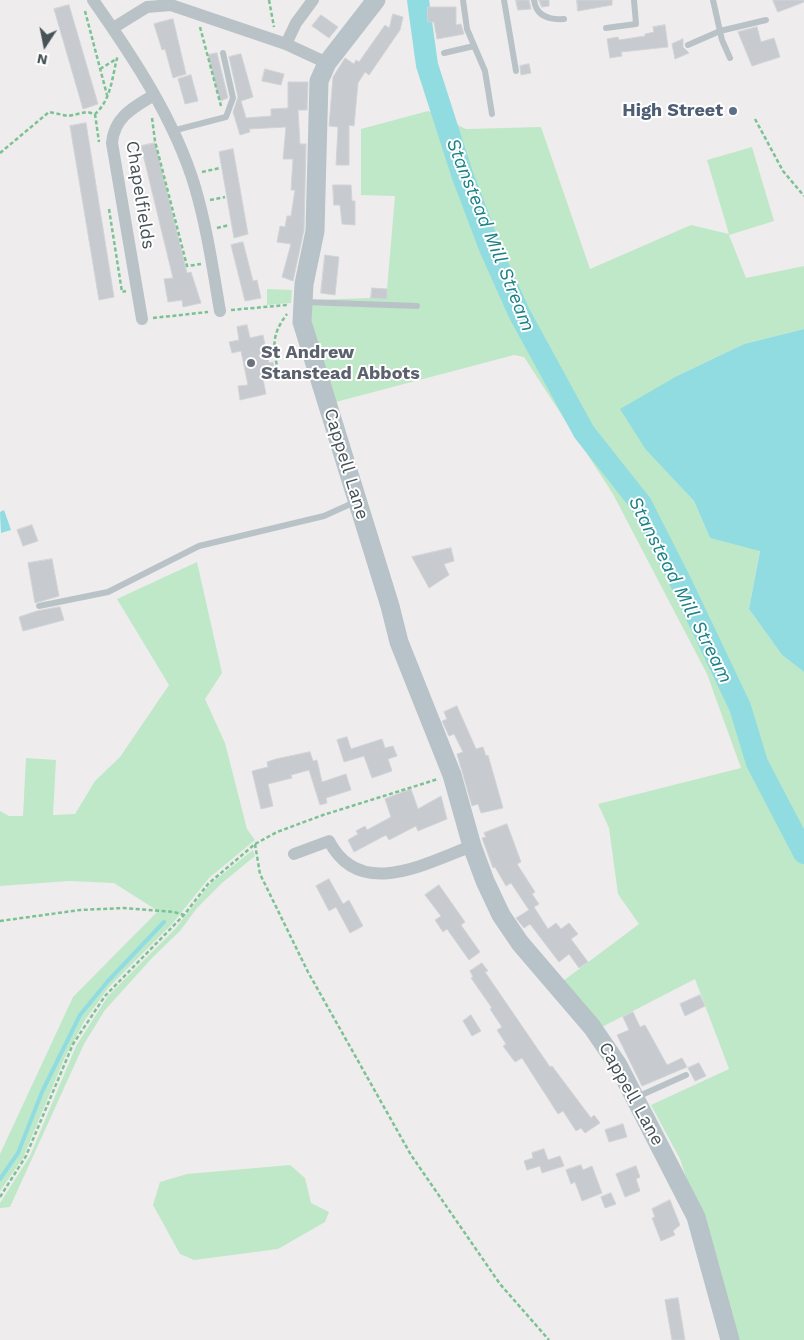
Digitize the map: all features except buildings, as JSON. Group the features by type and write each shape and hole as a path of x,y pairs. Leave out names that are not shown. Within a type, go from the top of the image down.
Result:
{"street":[{"path":"281,42 313,0"},
{"name":"Cappell Lane","path":"376,0 327,63 319,82 315,231 302,305 305,337 328,404 356,502 390,606 399,642 452,775 472,846 485,881 505,920 520,943 602,1041 635,1098 696,1217 730,1340"},
{"path":"89,4 113,28 150,98 172,131 195,187 210,248 220,311"},
{"path":"113,28 140,10 155,5 196,6 327,63"},
{"name":"Chapelfields","path":"142,319 112,142 120,120 131,109 150,98"},
{"path":"294,854 329,841 336,854 347,864 370,873 387,875 472,846"}],"lane":[{"path":"462,0 467,29 485,71 492,114"},
{"path":"504,0 516,71"},
{"path":"534,0 537,11 541,15 556,20 564,19"},
{"path":"606,28 636,24 634,0"},
{"path":"713,0 720,31 730,58"},
{"path":"688,45 720,31 766,20"},
{"path":"444,53 474,46"},
{"path":"172,131 226,116 233,98 223,52"},
{"path":"302,305 378,303 417,306"},
{"path":"40,606 108,592 199,546 324,516 356,502"},
{"path":"635,1098 686,1075"}],"path":[{"path":"269,0 281,42"},
{"path":"89,4 100,69 108,97"},
{"path":"209,27 200,24 218,100 226,116"},
{"path":"206,55 215,52"},
{"path":"0,153 49,112 68,116 87,112 94,114 102,107 108,97 117,58 100,69"},
{"path":"150,98 155,141 187,266 203,264"},
{"path":"755,118 783,171 804,196"},
{"path":"199,172 220,168"},
{"path":"208,200 225,197"},
{"path":"214,228 229,225"},
{"path":"278,371 274,351 274,335 287,314 302,305"},
{"path":"0,1197 26,1156 79,1036 105,996 184,915 208,884 255,844 277,832 324,815 452,775"},
{"path":"255,844 260,874 308,972 411,1155 500,1284 549,1340"},
{"path":"0,921 71,911 124,908 174,912 184,915"}],"green space":[{"path":"428,111 466,129 541,127 590,269 691,225 729,234 707,160 752,147 774,221 729,235 746,278 804,266 804,329 744,344 677,376 646,450 694,501 710,538 760,550 749,609 782,655 804,672 804,1340 739,1340 680,1159 651,1105 729,1069 695,979 602,1027 563,981 639,924 618,894 609,828 598,804 741,768 707,674 613,494 524,357 514,355 332,403 311,326 312,300 371,298 372,288 387,289 395,196 361,195 361,129"},
{"path":"267,289 292,290 291,303 267,305"},
{"path":"197,562 222,673 205,699 225,743 247,829 255,840 209,878 172,924 109,987 85,1020 65,1057 23,1158 0,1191 0,1154 73,997 158,911 114,883 69,881 0,886 0,811 9,816 23,816 26,758 56,760 53,815 75,814 95,781 120,757 169,685 117,599"},
{"path":"253,850 255,856 222,883 197,908 180,931 153,957 105,1010 84,1044 10,1207 0,1208 0,1203 30,1156 76,1046 108,996 175,929 210,884"},
{"path":"290,1165 305,1178 311,1203 329,1212 325,1222 278,1249 194,1260 180,1254 153,1205 160,1182 187,1174"}],"water":[{"path":"804,329 804,672 782,655 749,609 760,551 710,538 694,501 646,450 620,409 677,376 744,344"},
{"path":"4,510 11,530 1,533 0,512"}],"waterway":[{"name":"Stanstead Mill Stream","path":"418,0 427,65 462,174 490,248 519,313 584,432 641,504 740,707 757,763 804,853"},
{"path":"0,1179 18,1153 42,1092 80,1015 108,981 164,922"}],"place":[{"name":"High Street","path":"733,111"},
{"name":"St Andrew Stanstead Abbots","path":"251,363"}]}
